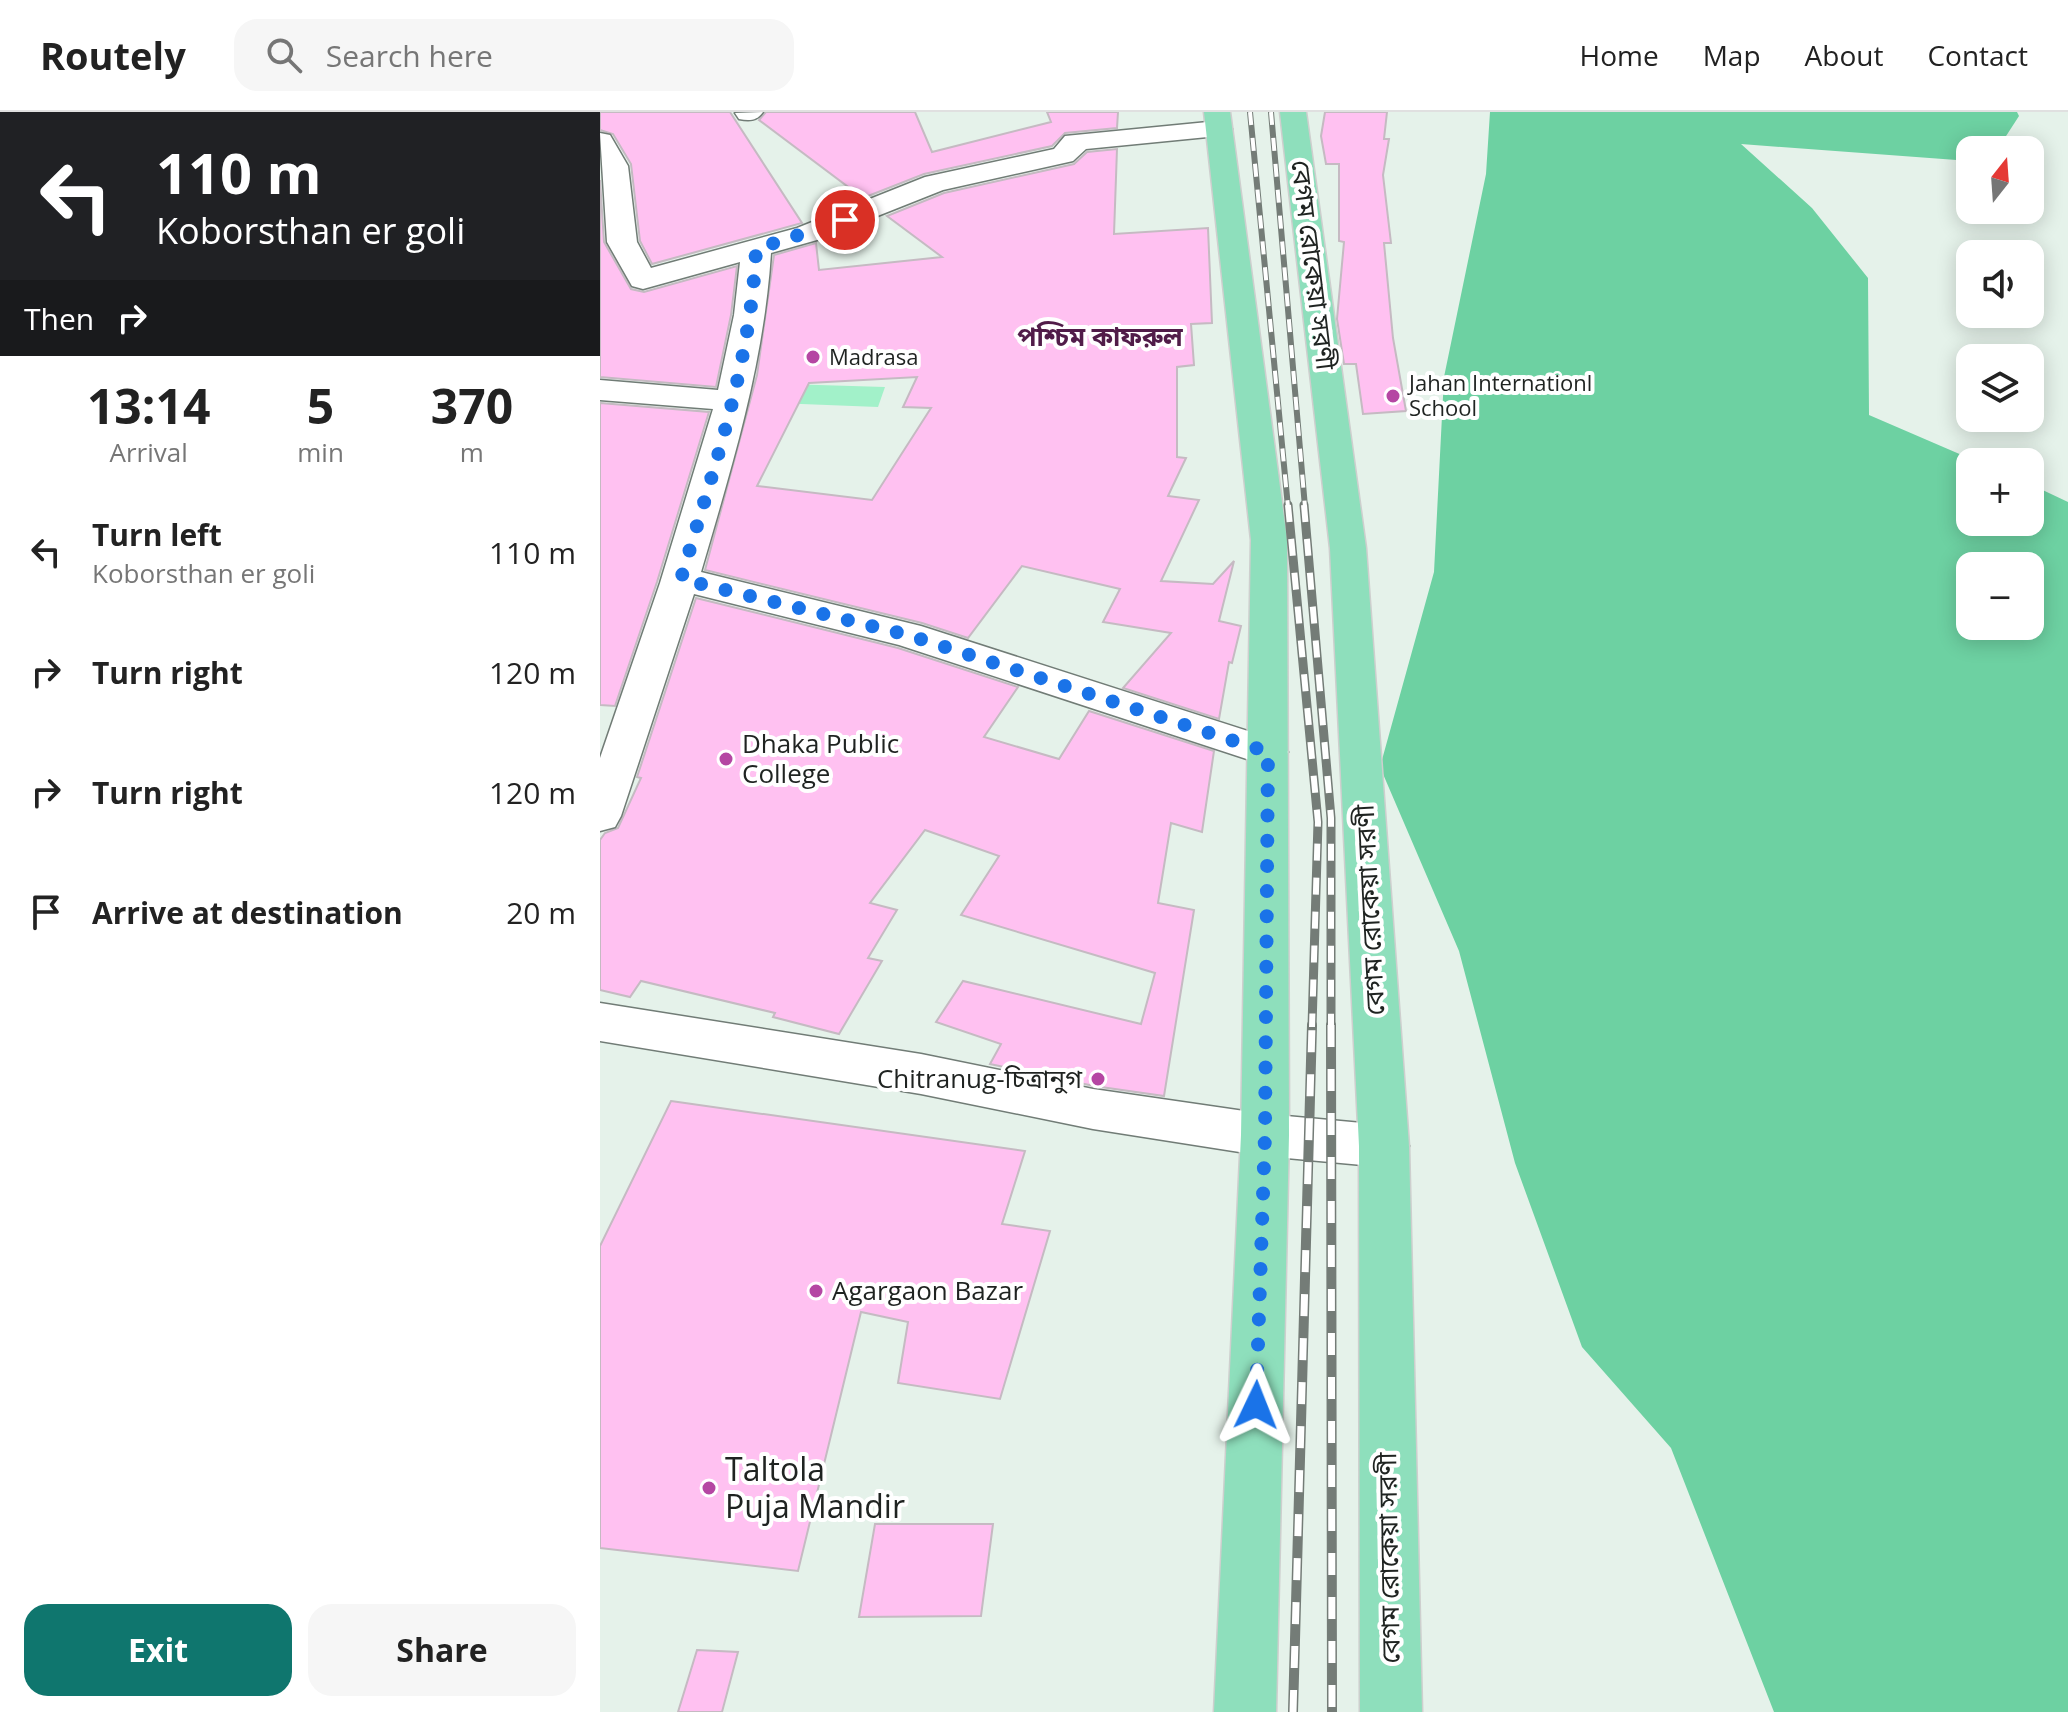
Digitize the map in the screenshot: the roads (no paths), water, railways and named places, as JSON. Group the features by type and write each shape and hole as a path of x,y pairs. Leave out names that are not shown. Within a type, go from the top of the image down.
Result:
{"main road":[{"name":"বেগম রোকেয়া সরণী","path":"1293,112 1348,548 1384,1146 1391,1712"},
{"path":"1217,121 1269,540 1265,1135 1245,1712"}],"street":[{"path":"600,141 613,157 620,182 622,245 643,280 820,230 935,183 1063,155 1071,151 1075,142 1217,121"},
{"path":"600,816 681,579 734,401 747,339 756,249"},
{"path":"600,390 734,401"},
{"path":"681,579 908,635 1268,752"},
{"path":"600,1022 921,1074 1093,1109 1265,1135 1384,1146"}],"railway":[{"path":"1250,112 1288,507"},
{"path":"1271,112 1305,507"},
{"path":"1288,505 1318,822 1312,1027"},
{"path":"1304,505 1331,818 1331,1025"},
{"path":"1293,1712 1312,1025"},
{"path":"1331,1025 1332,1712"}],"place":[{"name":"Madrasa","path":"813,357"},
{"name":"Jahan Internationl School","path":"1393,396"},
{"name":"Dhaka Public College","path":"726,759"},
{"name":"Chitranug-চিত্রানুগ","path":"1098,1079"},
{"name":"Agargaon Bazar","path":"816,1291"},
{"name":"Taltola Puja Mandir","path":"709,1488"}],"district":[{"name":"পশ্চিম কাফরুল","path":"1100,337"}]}
